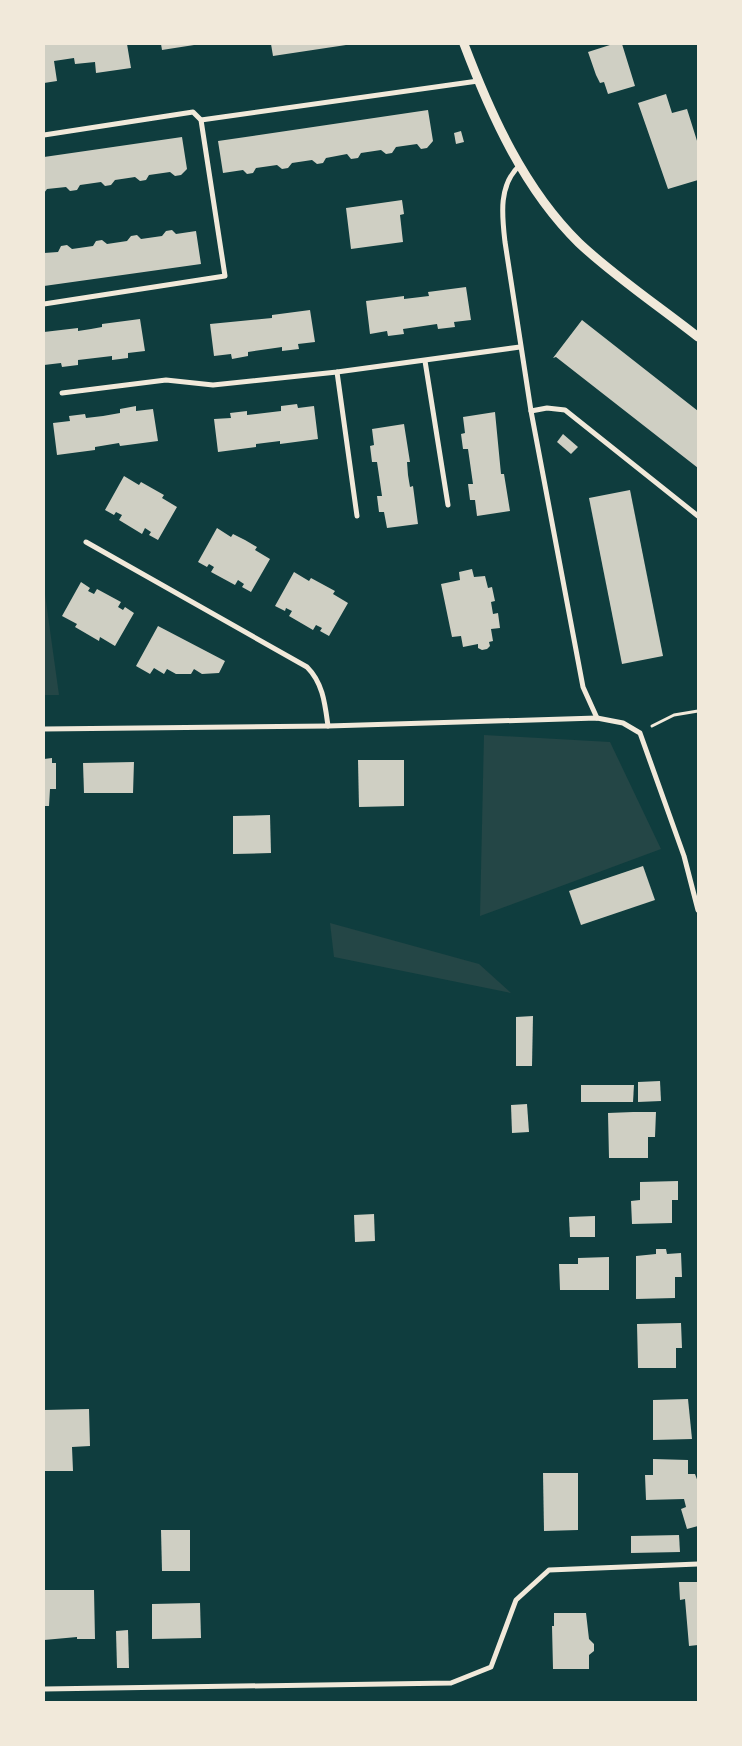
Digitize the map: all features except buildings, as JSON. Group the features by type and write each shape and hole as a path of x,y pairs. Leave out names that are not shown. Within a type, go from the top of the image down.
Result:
{"street":[{"path":"464,44 478,81 520,165 548,206 580,243 698,337"},
{"path":"201,120 478,81"},
{"path":"44,136 193,112 201,120 226,276 44,304"},
{"path":"520,165 509,178 505,189 502,221 531,411 583,687 597,718"},
{"path":"62,393 166,380 213,385 426,361 520,347"},
{"path":"426,361 448,505"},
{"path":"337,372 357,516"},
{"path":"531,411 547,408 565,410 698,516"},
{"path":"86,542 307,667 316,676 323,695 328,726"},
{"path":"44,729 328,726 597,718 623,723 640,733 684,856 698,910"},
{"path":"44,1690 451,1683 491,1667 516,1600 549,1570 698,1564"}],"path":[{"path":"640,733 674,715 698,711"}],"shaded area":[{"path":"44,587 59,695 44,695"},
{"path":"484,735 610,742 661,849 480,916"},
{"path":"330,923 479,964 511,993 334,957"}]}
